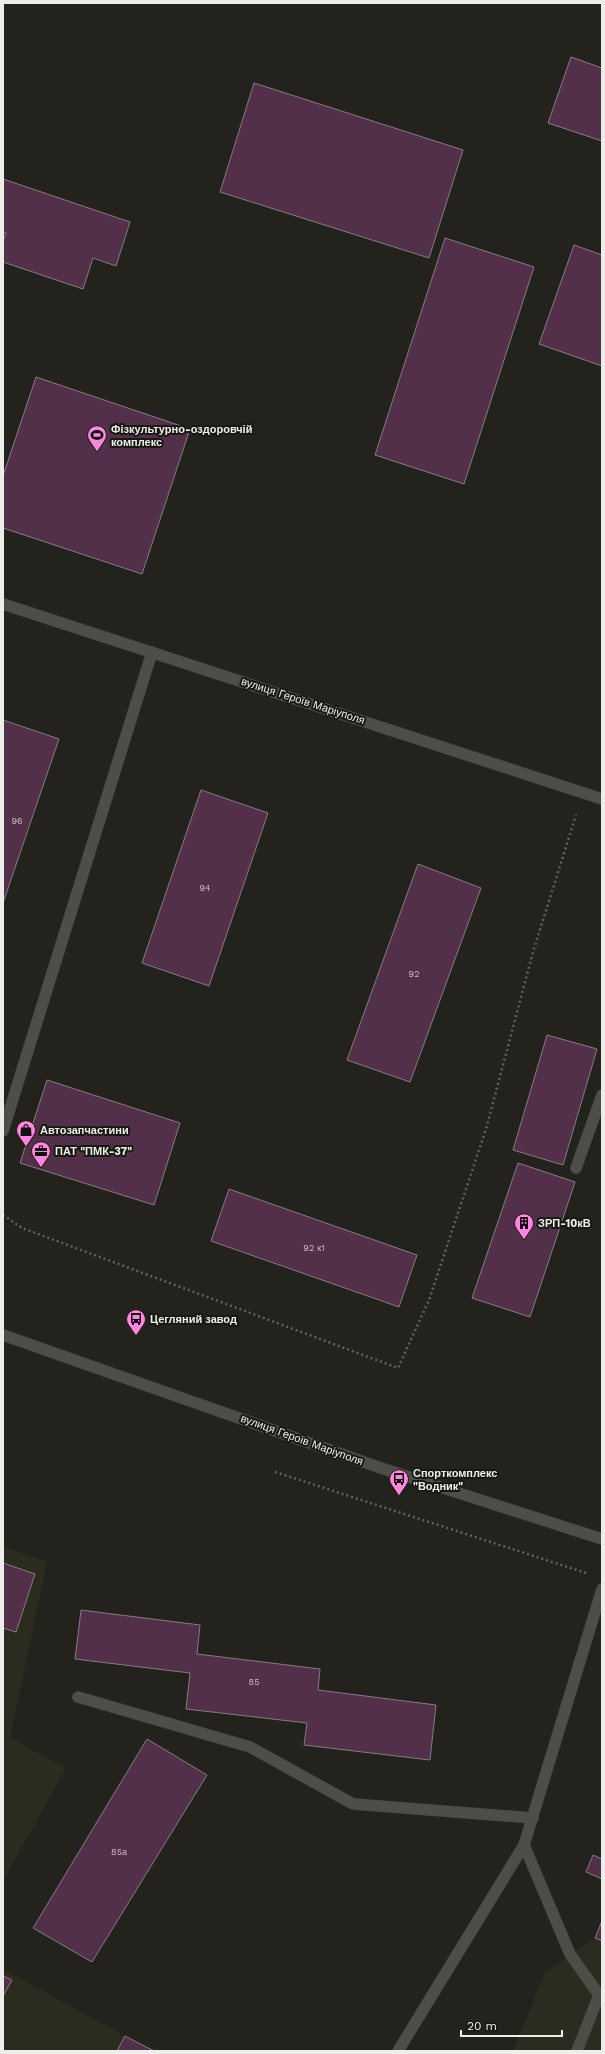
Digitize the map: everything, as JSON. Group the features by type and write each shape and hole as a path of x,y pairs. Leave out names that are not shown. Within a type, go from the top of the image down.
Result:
{"street":[{"name":"вулиця Героїв Маріуполя","path":"3,604 602,799"},
{"path":"3,1131 152,652"},
{"path":"576,1168 602,1095"},
{"name":"вулиця Героїв Маріуполя","path":"3,1335 378,1467 602,1539"},
{"path":"398,2051 524,1845 602,1589"},
{"path":"78,1697 250,1747 353,1804 533,1818"},
{"path":"524,1845 570,1954 599,1995 577,2051"}],"path":[{"path":"3,1215 22,1228 398,1368 429,1300 486,1129 533,952 583,794"},
{"path":"275,1472 587,1573"}],"shaded area":[{"path":"3,1546 47,1562 10,1738 66,1768 3,1881"},
{"path":"595,1938 602,1941 602,2051 513,2051 545,1973 570,1954"},
{"path":"3,1969 125,2036 154,2051 3,2051"}],"building":[{"path":"571,57 602,68 602,141 548,123"},
{"path":"254,83 463,150 429,258 220,192"},
{"path":"3,179 130,222 116,266 93,258 83,289 3,262 3,241 6,233 3,232"},
{"path":"445,238 534,267 464,484 375,455"},
{"path":"574,245 602,255 602,366 539,344"},
{"name":"Фізкультурно-оздоровчій комплекс","path":"36,377 190,429 142,574 3,528 3,476"},
{"path":"3,720 59,739 3,903"},
{"path":"201,790 268,813 209,986 142,963"},
{"path":"418,864 481,888 410,1082 347,1060"},
{"path":"547,1035 597,1049 563,1165 513,1150"},
{"path":"47,1080 180,1123 154,1205 20,1163"},
{"name":"ЗРП-10кВ","path":"518,1163 575,1182 530,1317 472,1298"},
{"path":"229,1189 417,1255 399,1307 211,1241"},
{"path":"3,1563 35,1574 16,1632 3,1628"},
{"path":"81,1610 200,1625 197,1654 320,1669 318,1690 436,1705 430,1760 304,1745 307,1723 186,1709 190,1673 75,1659"},
{"path":"147,1739 207,1775 92,1962 33,1928"},
{"path":"593,1855 602,1859 602,1879 586,1872"},
{"path":"602,1921 602,1941 595,1938"},
{"path":"3,1976 12,1980 3,1996"},
{"path":"125,2036 154,2051 117,2051"}],"place":[{"name":"Фізкультурно-оздоровчій комплекс","path":"97,452"},
{"name":"Автозапчастини","path":"26,1147"},
{"name":"ПАТ \"ПМК-37\"","path":"41,1168"},
{"name":"ЗРП-10кВ","path":"524,1240"},
{"name":"Цегляний завод","path":"136,1336"},
{"name":"Спорткомплекс \"Водник\"","path":"399,1496"}]}
